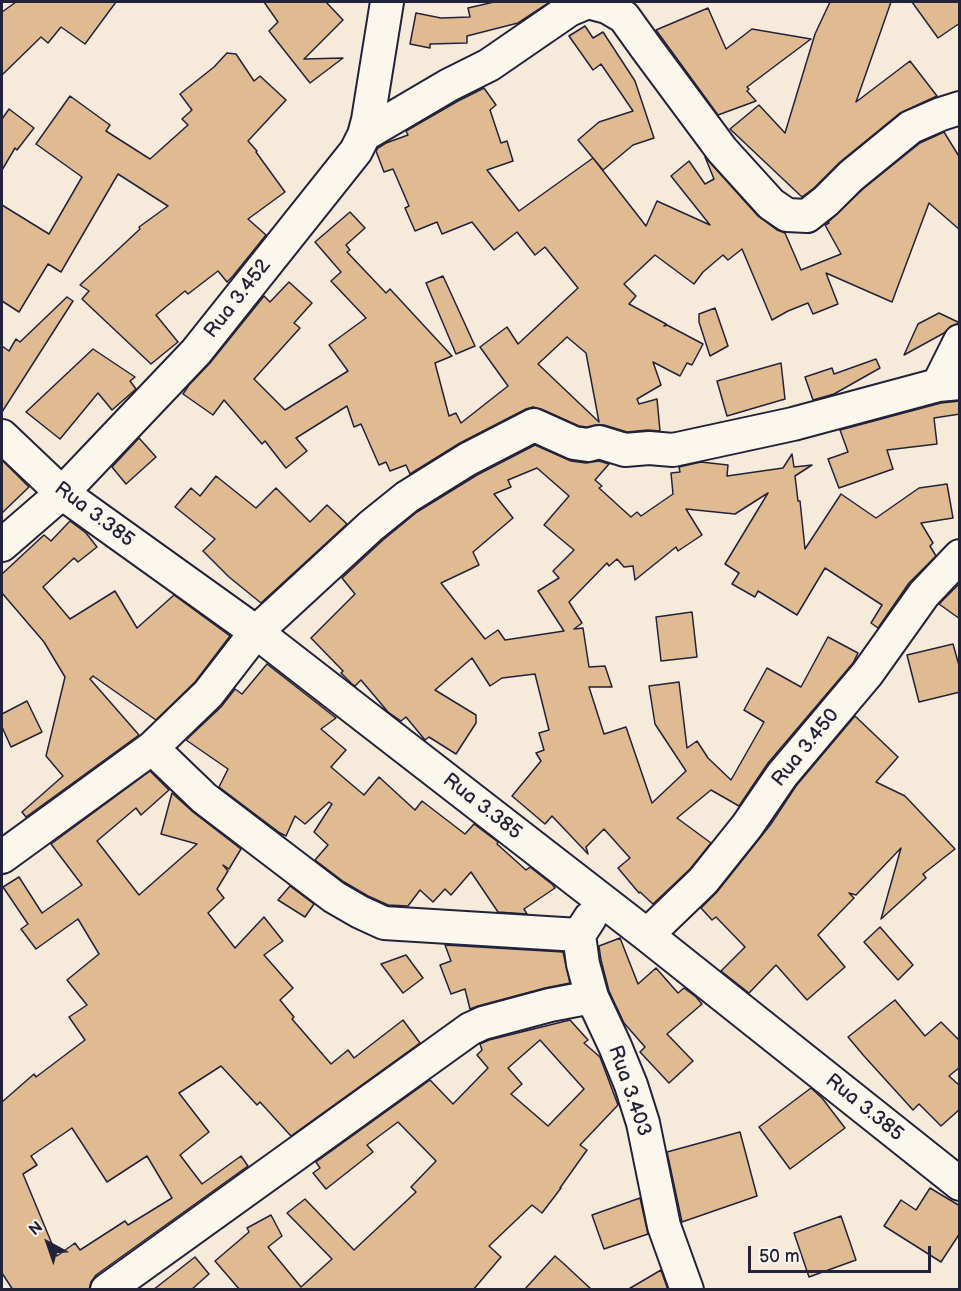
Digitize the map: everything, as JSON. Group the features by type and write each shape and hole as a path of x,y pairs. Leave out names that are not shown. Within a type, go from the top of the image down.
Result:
{"street":[{"name":"Rua 3.452","path":"2,546 62,493 196,352 356,151 368,120 387,2"},
{"path":"364,135 449,85 489,65 569,10 588,2 607,7 624,17 722,150 771,204 788,215 807,216 826,201 850,176 911,127 960,108"},
{"path":"2,857 152,748 207,694 256,632 371,526 407,497 468,459 534,425 574,443 588,445 599,442 625,450 649,448 673,450 793,424 949,384 960,341"},
{"name":"Rua 3.385","path":"2,436 62,493 256,632 647,935 960,1184"},
{"name":"Rua 3.450","path":"647,935 703,881 747,826 782,775 867,674 924,594 960,556"},
{"path":"152,748 204,798 334,897 384,923 579,935 602,900"},
{"name":"Rua 3.403","path":"579,935 583,964 592,998 631,1085 643,1123 664,1226 687,1290"},
{"path":"107,1290 470,1029 483,1023 550,1005 592,998"}],"building":[{"path":"16,2 116,2 85,44 61,27 48,43 41,37 2,75 2,12"},
{"path":"264,2 326,2 343,20 304,59 343,58 310,83 269,31 278,22"},
{"path":"494,2 550,2 518,23 467,36 467,43 430,44 430,48 410,44 416,13 441,18 470,17 468,8"},
{"path":"830,2 891,2 856,102 910,61 937,96 900,113 840,162 802,197 730,129 759,105 785,133 815,34"},
{"path":"912,2 960,2 960,23 938,38"},
{"path":"708,8 726,49 752,29 811,39 747,87 749,89 747,91 756,101 718,115 656,30"},
{"path":"585,26 593,38 603,32 635,81 654,138 633,145 603,170 578,140 599,122 633,111 601,64 593,70 569,36"},
{"path":"227,53 236,54 254,81 260,76 286,100 248,141 285,192 248,219 266,235 227,282 218,271 188,294 185,291 156,315 178,342 151,364 82,299 89,291 80,285 140,229 139,227 168,206 118,174 61,272 48,264 19,312 2,301 2,205 49,234 82,177 36,144 70,96 110,125 106,131 150,159 188,125 182,119 192,110 180,94 214,67"},
{"path":"484,88 496,105 490,110 501,143 507,141 513,161 487,170 519,211 593,158 646,226 657,201 710,225 671,176 689,161 705,184 714,179 705,157 758,216 785,233 801,270 841,254 825,225 863,189 920,143 944,132 960,158 960,230 929,203 892,302 826,273 838,304 813,314 808,303 772,320 742,249 728,260 723,255 703,272 694,284 655,255 624,284 636,296 629,304 666,324 664,326 667,325 703,344 692,365 687,363 680,376 653,362 661,385 637,399 639,404 657,399 660,431 627,432 604,425 579,426 533,407 460,443 410,474 406,465 390,471 386,462 379,465 361,424 354,427 347,406 296,438 307,451 286,468 265,441 262,444 224,400 213,415 183,394 264,296 270,302 289,282 312,303 294,323 300,328 254,379 285,410 348,371 329,345 366,318 331,281 341,272 315,242 350,212 365,228 346,245 350,250 347,252 386,293 390,289 452,356 435,363 449,416 456,413 461,423 508,386 480,347 507,327 518,344 578,288 545,247 535,255 517,232 494,250 472,222 442,234 437,222 415,231 405,208 409,206 393,169 384,172 376,151 386,143 408,135 406,131","holes":["567,337 586,353 599,422 538,364"]},
{"path":"9,109 34,128 17,150 15,148 2,170 2,119"},
{"path":"443,276 475,346 456,354 426,283"},
{"path":"67,297 73,301 2,412 2,346 9,351 16,339 20,342"},
{"path":"715,308 728,346 710,356 699,322 699,314"},
{"path":"939,313 960,323 951,326 944,333 904,355 918,324"},
{"path":"93,349 135,377 130,381 136,389 112,410 98,393 60,439 26,412"},
{"path":"876,359 880,368 834,394 813,400 805,377 832,368 834,374"},
{"path":"781,363 785,399 727,416 717,381"},
{"path":"960,401 960,414 934,418 937,444 887,450 893,469 839,488 828,459 848,452 840,430 941,403"},
{"path":"139,438 156,457 126,484 112,467"},
{"path":"535,445 571,461 586,463 599,461 609,464 595,480 602,486 599,488 631,517 637,512 641,516 673,494 671,473 680,472 679,467 701,462 728,465 727,476 783,468 792,454 794,467 812,465 795,476 805,549 841,494 876,518 919,488 947,484 953,518 921,523 933,543 930,546 936,556 909,583 878,628 871,623 882,605 825,568 797,615 758,591 755,597 732,584 739,573 725,564 768,493 735,514 686,509 702,535 678,551 676,547 635,580 633,566 624,567 617,559 609,566 607,563 569,602 582,623 574,629 583,628 589,667 605,666 612,687 589,687 604,734 626,727 652,803 686,771 655,724 649,686 679,682 687,748 697,741 708,758 731,780 764,722 744,710 767,668 801,687 828,637 858,653 853,663 768,763 739,806 711,790 677,818 711,843 690,869 653,904 639,893 618,868 630,858 604,829 586,847 588,854 552,816 545,824 512,796 541,761 536,753 544,750 539,733 549,730 535,674 502,678 490,686 472,658 435,690 476,715 476,723 456,754 429,737 425,740 406,717 401,721 388,712 361,680 355,686 352,684 341,673 343,671 311,638 355,594 342,578 417,512 477,475","holes":["537,468 569,496 544,525 574,550 553,571 559,578 538,591 564,631 505,640 498,630 485,639 441,583 479,565 473,552 513,518 494,494 511,487 508,480"]},
{"path":"2,460 29,487 2,513"},
{"path":"216,476 256,508 276,488 310,522 327,505 347,524 261,603 229,577 203,551 215,539 175,507 191,488 200,496"},
{"path":"70,521 86,533 97,547 78,562 74,558 43,587 70,619 115,591 137,628 174,595 230,636 195,682 156,720 93,676 90,679 139,735 26,817 22,812 63,776 46,756 65,677 44,642 2,593 2,574 44,535 51,541"},
{"path":"960,583 960,619 939,604"},
{"path":"692,612 697,657 661,661 656,617"},
{"path":"953,644 960,669 960,692 919,702 907,655"},
{"path":"267,664 336,718 321,729 346,750 331,767 364,795 379,777 415,810 422,801 465,834 474,824 498,842 497,844 526,870 530,867 555,888 524,909 527,914 498,912 471,872 451,895 445,889 433,902 420,890 408,906 388,905 344,882 315,860 328,845 314,832 332,804 329,802 305,824 295,816 286,836 219,787 228,769 186,740 221,707 235,689 242,694"},
{"path":"27,701 42,732 11,747 2,727 2,714"},
{"path":"855,716 898,757 876,782 905,796 955,849 923,874 926,878 881,919 901,848 856,895 849,893 854,898 818,935 845,967 807,1000 776,965 749,993 721,971 745,947 716,917 712,920 701,908 717,892 771,824 796,786"},
{"path":"150,771 169,790 141,815 136,808 97,841 139,895 197,844 161,834 172,793 241,849 229,869 223,865 228,871 217,889 224,898 208,913 235,948 264,917 283,941 264,955 293,988 280,1000 294,1017 292,1019 331,1064 348,1050 354,1058 403,1020 420,1043 291,1136 260,1102 257,1105 221,1066 179,1093 209,1132 180,1155 202,1184 241,1156 248,1166 96,1275 89,1290 13,1290 2,1273 2,1102 34,1074 36,1077 85,1040 69,1017 87,1005 67,980 99,954 78,919 36,949 21,929 28,924 3,887 19,877 42,913 82,885 51,844","holes":["72,1128 107,1182 147,1156 172,1198 128,1225 125,1221 80,1250 75,1243 57,1256 23,1174 37,1165 31,1156"]},
{"path":"290,886 314,904 305,917 278,900"},
{"path":"880,927 913,965 898,980 864,942"},
{"path":"620,938 638,984 656,968 678,993 684,988 702,1004 667,1034 693,1061 669,1083 640,1052 645,1047 624,1023 609,991 599,946"},
{"path":"445,945 563,952 570,983 470,1009 465,989 451,994 440,965 451,961"},
{"path":"406,955 423,978 403,993 381,964"},
{"path":"895,1000 925,1036 941,1022 960,1041 960,1067 949,1076 960,1086 960,1109 941,1126 919,1104 913,1110 848,1037"},
{"path":"570,1020 588,1040 584,1043 600,1057 618,1105 580,1145 587,1150 542,1213 532,1205 489,1246 501,1257 473,1290 240,1290 215,1261 249,1232 247,1228 271,1215 282,1236 268,1247 301,1287 332,1259 287,1213 305,1199 354,1250 416,1192 411,1187 436,1161 398,1122 367,1145 373,1152 326,1189 313,1173 320,1168 316,1162 430,1080 453,1104 488,1068 477,1055 482,1050 480,1044","holes":["540,1040 584,1089 548,1126 511,1094 522,1084 508,1068"]},
{"path":"811,1088 822,1098 845,1128 790,1169 759,1127"},
{"path":"740,1132 757,1196 682,1222 667,1152"},
{"path":"930,1188 960,1206 960,1233 941,1262 884,1226 901,1200 916,1210"},
{"path":"640,1198 648,1234 604,1249 592,1215"},
{"path":"841,1216 856,1260 809,1277 794,1233"},
{"path":"555,1256 563,1263 592,1290 524,1290"},
{"path":"195,1257 209,1274 191,1290 153,1290"},
{"path":"661,1270 668,1290 627,1290"}]}
